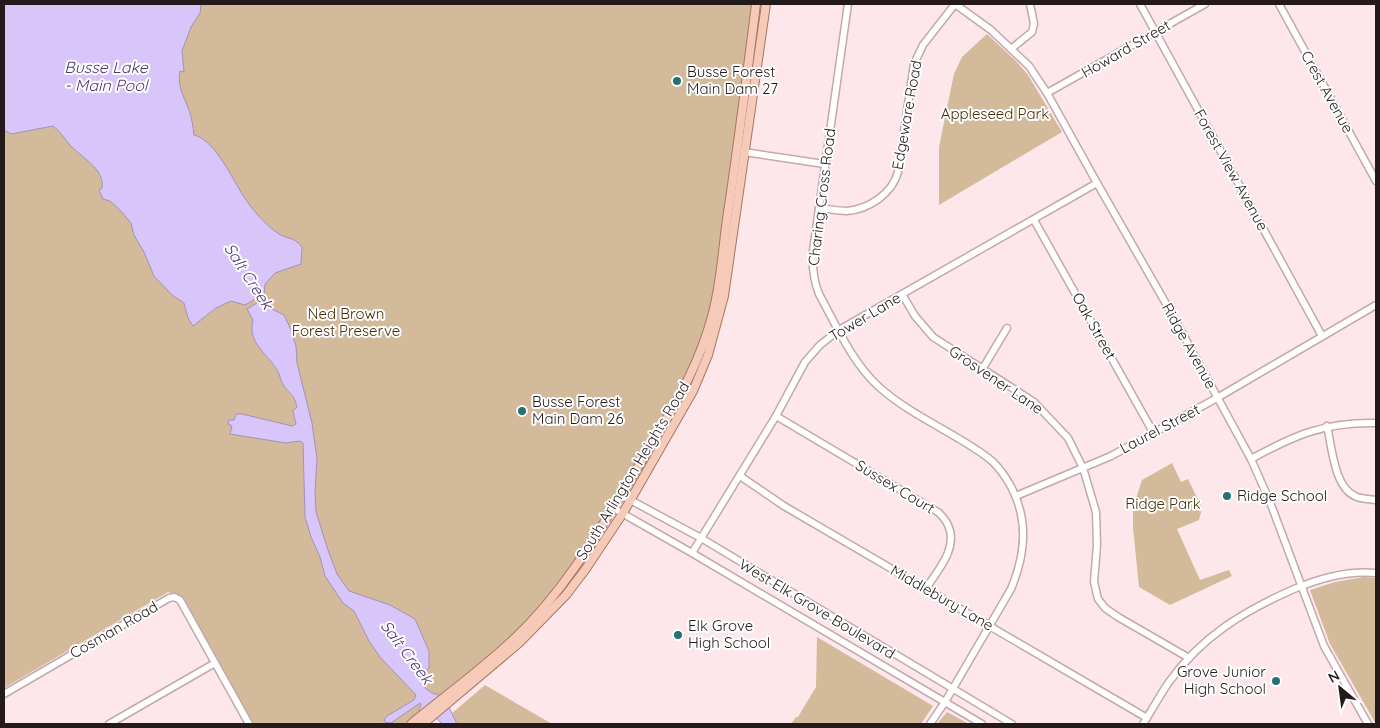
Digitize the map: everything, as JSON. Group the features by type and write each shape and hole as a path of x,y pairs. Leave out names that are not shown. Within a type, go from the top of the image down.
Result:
{"main road":[{"name":"South Arlington Heights Road","path":"411,724 424,720 449,698 514,639 545,606 579,562 613,508 683,388 696,361 711,321 721,264 756,4"},
{"name":"South Arlington Heights Road","path":"449,698 520,643 586,570 623,514 693,391 708,355 724,296 766,4"}],"street":[{"name":"Charing Cross Road","path":"848,4 824,164 820,208 813,251 813,277 819,294 860,366 879,387 900,404 988,458 1001,470 1016,496 1023,523 1022,554 1011,589 945,702 930,724"},
{"name":"Ridge Avenue","path":"955,4 991,30 1029,66 1047,94 1173,316 1251,459 1270,502 1324,646 1368,724"},
{"name":"Edgeware Road","path":"820,208 842,211 857,209 882,196 892,186 898,172 914,64 923,46 955,4"},
{"path":"1011,49 1032,32 1034,24 1030,4"},
{"name":"Forest View Avenue","path":"1140,4 1322,336"},
{"name":"Howard Street","path":"1047,94 1204,4"},
{"name":"Crest Avenue","path":"1279,4 1376,181"},
{"path":"744,152 824,164"},
{"name":"Tower Lane","path":"692,553 776,416 806,362 820,345 839,330 1097,184"},
{"name":"Oak Street","path":"1034,220 1153,432"},
{"name":"Grosvener Lane","path":"902,294 915,316 939,343 983,368 1034,402 1068,438 1083,468 1096,512 1097,545 1094,582 1098,600 1105,608 1118,617 1189,658"},
{"name":"Laurel Street","path":"1016,496 1111,456 1218,398 1376,305"},
{"path":"983,368 1007,328"},
{"name":"Sussex Court","path":"776,416 938,512 948,524 952,538 949,551 925,590"},
{"path":"1251,459 1293,437 1327,426 1376,423"},
{"path":"1327,426 1338,476 1344,488 1357,497 1376,500"},
{"name":"Middlebury Lane","path":"740,476 784,506 925,590 990,626 1145,721"},
{"name":"West Elk Grove Boulevard","path":"621,495 701,538 952,690 1012,724"},
{"name":"West Elk Grove Boulevard","path":"613,508 982,724"},
{"path":"1145,721 1171,680 1189,658 1214,634 1247,611 1302,586 1334,575 1364,572 1376,573"},
{"name":"Cosman Road","path":"4,694 169,598 174,597 180,600 250,724"},
{"path":"109,724 215,663"}],"green space":[{"name":"Ned Brown Forest Preserve","path":"4,4 756,4 713,313 691,372 575,568 514,639 420,713 411,724 249,724 178,596 168,592 4,688"},
{"name":"Appleseed Park","path":"987,34 1028,75 1062,132 939,205 939,147 954,74 962,57"},
{"name":"Ridge Park","path":"1172,463 1181,482 1188,479 1202,508 1199,520 1177,529 1200,580 1229,570 1232,576 1170,605 1139,587 1133,528 1133,508 1142,480"},
{"path":"1364,577 1376,578 1376,724 1330,644 1310,590 1335,582"},
{"path":"817,637 933,706 921,724 791,724 798,717 816,687"},
{"path":"485,685 552,724 457,724 451,714"},
{"path":"947,712 969,724 937,724"}],"water":[{"name":"Busse Lake - Main Pool","path":"4,4 201,4 200,13 191,27 182,51 184,72 180,71 179,77 180,87 190,113 194,135 210,145 217,153 246,200 261,218 279,234 293,240 302,247 301,264 275,273 265,284 264,294 245,305 231,301 216,308 193,326 188,318 184,303 172,295 154,276 144,252 134,235 131,223 110,201 103,199 99,190 102,188 100,175 91,163 74,149 53,126 11,134 4,130"},
{"name":"Salt Creek","path":"267,297 272,309 284,315 296,346 297,363 312,423 317,458 316,512 337,574 349,591 390,605 415,619 429,651 429,668 424,675 425,688 432,693 442,696 457,724 442,724 433,714 420,713 420,703 391,723 385,722 384,720 387,716 414,700 416,695 380,657 369,641 354,611 343,603 325,576 305,517 303,443 300,441 286,443 230,434 232,426 228,424 229,420 234,420 236,414 292,426 296,424 293,411 297,407 294,398 281,381 273,364 255,341 252,328 253,320 247,309"}],"place":[{"name":"Busse Forest Main Dam 27","path":"677,81"},
{"name":"Busse Forest Main Dam 26","path":"522,411"},
{"name":"Ridge School","path":"1227,496"},
{"name":"Elk Grove High School","path":"678,635"},
{"name":"Grove Junior High School","path":"1276,681"}]}
